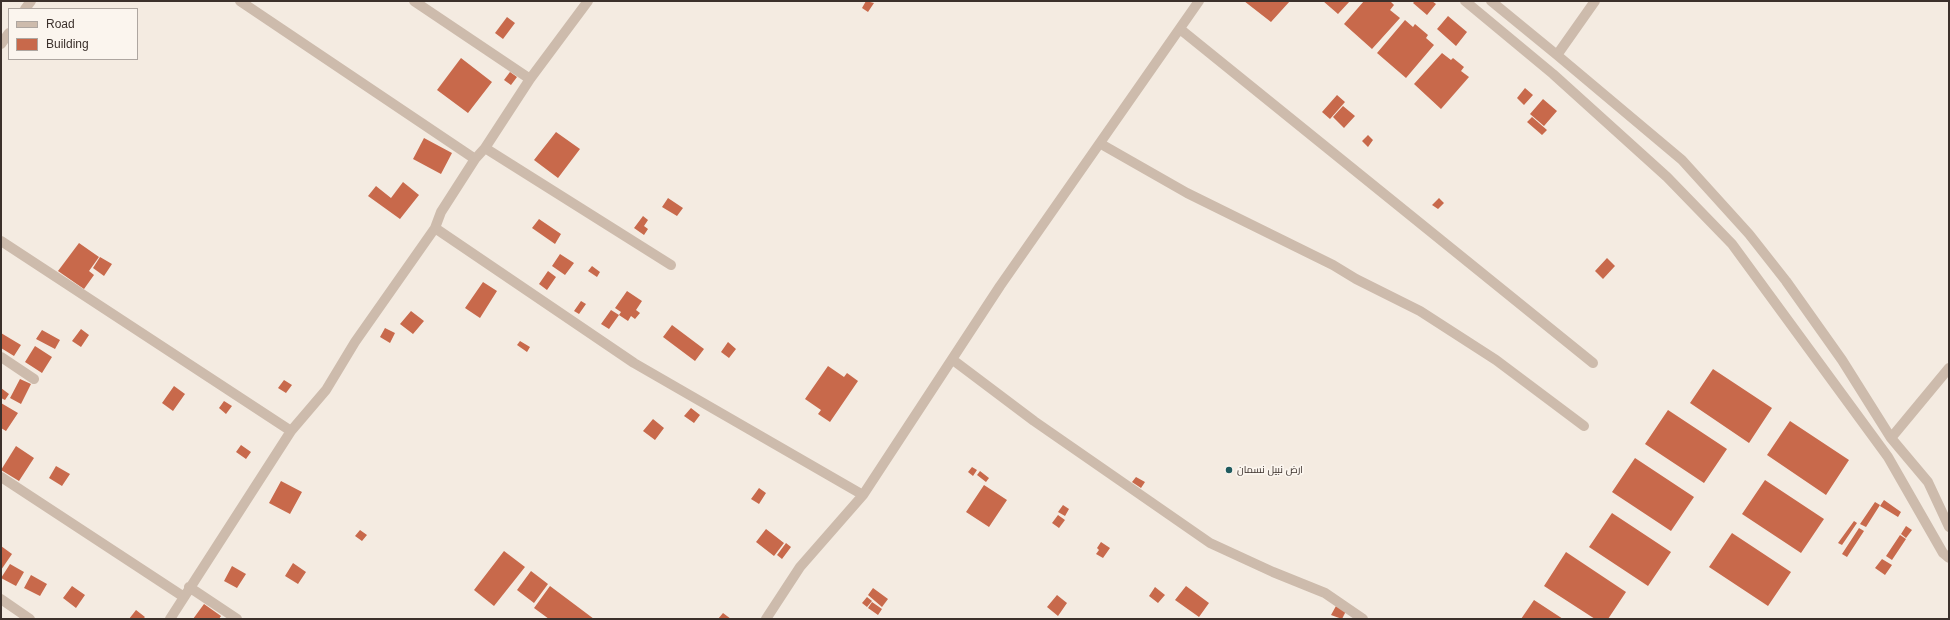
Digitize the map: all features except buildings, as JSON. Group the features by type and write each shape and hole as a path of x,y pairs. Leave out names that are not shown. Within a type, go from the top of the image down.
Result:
{"street":[{"path":"240,1 475,159"},
{"path":"414,1 530,79"},
{"path":"170,619 189,587 290,431 326,390 355,342 435,228 440,212 475,159 485,148 530,79 588,1"},
{"path":"766,619 800,567 863,495 953,360 1000,286 1101,144 1199,1"},
{"path":"1465,1 1553,74 1667,177 1732,244 1888,457 1943,553 1949,558"},
{"path":"1491,1 1682,160 1749,234 1786,281 1842,360 1891,438 1928,482 1949,527"},
{"path":"1557,55 1595,1"},
{"path":"1180,29 1593,363"},
{"path":"1,44 8,34"},
{"path":"1101,144 1187,193 1333,264 1356,279 1420,311 1496,360 1584,426"},
{"path":"485,148 671,264"},
{"path":"435,228 634,363 863,495"},
{"path":"1,240 290,431"},
{"path":"1,357 34,379"},
{"path":"953,360 1034,421 1210,543 1273,572 1325,592 1363,619"},
{"path":"1891,438 1949,368"},
{"path":"1,477 184,597"},
{"path":"189,587 237,619"},
{"path":"1,599 30,619"}],"place":[{"name":"ارض نبيل نسمان","path":"1229,470"}]}
